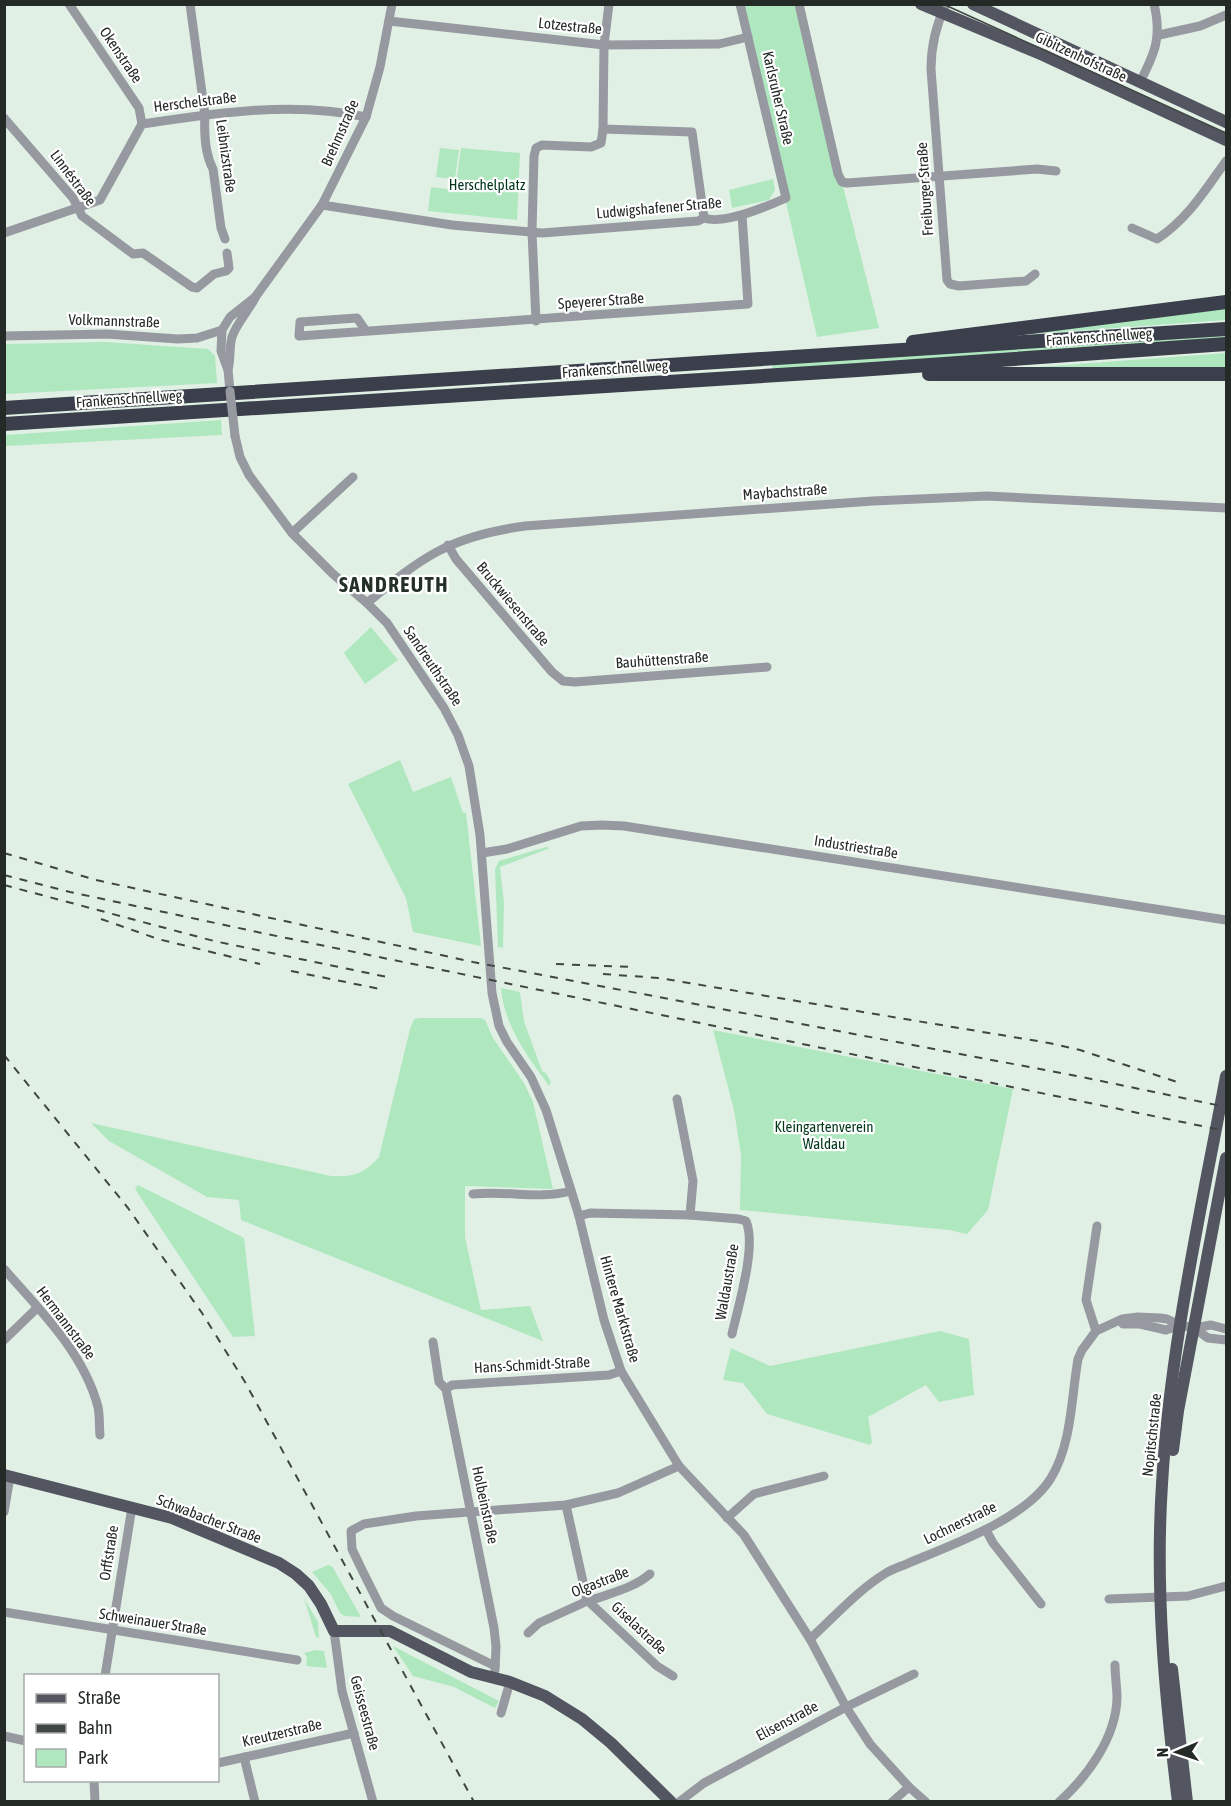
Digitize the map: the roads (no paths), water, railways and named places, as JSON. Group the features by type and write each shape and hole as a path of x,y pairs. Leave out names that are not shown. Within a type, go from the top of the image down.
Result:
{"highway":[{"path":"816,356 1227,302"},
{"name":"Frankenschnellweg","path":"4,408 1227,329"},
{"name":"Frankenschnellweg","path":"4,424 1227,345"},
{"path":"825,372 1227,374"}],"main road":[{"name":"Gibitzenhofstraße","path":"921,4 944,8 1227,140"},
{"name":"Gibitzenhofstraße","path":"974,4 1227,122"},
{"name":"Nopitschstraße","path":"1178,1802 1167,1710 1163,1467 1180,1325 1227,1076"},
{"name":"Nopitschstraße","path":"1187,1802 1164,1597 1169,1507 1173,1448 1227,1158"},
{"name":"Schwabacher Straße","path":"7,1476 132,1507 184,1523 286,1567 304,1580 314,1592 334,1631"},
{"path":"334,1631 390,1632 467,1670 495,1672 510,1682 545,1696 582,1719 611,1743 670,1802"}],"street":[{"name":"Okenstraße","path":"69,4 139,108 142,124"},
{"name":"Leibnizstraße","path":"190,4 209,160 213,169 225,239"},
{"name":"Brehmstraße","path":"256,296 322,205 366,117 380,67 392,4"},
{"path":"536,321 532,232 536,148 542,145 591,147 601,143 604,45 609,4"},
{"name":"Karlsruher Straße","path":"740,4 786,198"},
{"path":"799,4 838,174 843,182 1037,169 1056,171"},
{"path":"1140,82 1155,51 1159,35 1154,4"},
{"name":"Freiburger Straße","path":"944,8 931,51 946,273 950,284 959,286 1026,281 1035,274"},
{"path":"1159,35 1200,26 1227,15"},
{"name":"Lotzestraße","path":"389,21 604,45 719,44 748,37"},
{"name":"Herschelstraße","path":"4,233 100,200 142,124 252,110 336,111 366,117"},
{"name":"Linnéstraße","path":"4,118 73,198 82,216 133,254 143,253 192,287 197,288 214,274 228,268 227,253"},
{"path":"603,129 692,132 704,218"},
{"path":"1132,228 1157,239 1167,233 1185,216 1227,161"},
{"name":"Ludwigshafener Straße","path":"532,232 698,221 704,218 709,220 742,215 786,198"},
{"path":"322,205 452,225 532,232"},
{"name":"Speyerer Straße","path":"366,331 357,318 300,322 299,336 536,321 748,304 742,215"},
{"path":"256,296 250,310 232,337 222,330 230,317 256,296"},
{"name":"Volkmannstraße","path":"4,336 107,334 178,339 197,338 222,330"},
{"name":"Sandreuthstraße","path":"222,330 221,351 228,370 235,436 240,457 249,475 292,533 387,623 444,708 458,735 469,766 483,853"},
{"name":"Sandreuthstraße","path":"228,370 232,358 232,337"},
{"path":"292,533 353,477"},
{"name":"Maybachstraße","path":"368,603 403,572 448,545 496,530 525,526 873,501 987,496 1227,508"},
{"name":"Bruckwiesenstraße","path":"448,545 456,559 560,679"},
{"name":"Bauhüttenstraße","path":"560,679 575,682 767,667"},
{"name":"Industriestraße","path":"483,853 507,849 581,826 624,826 1227,920"},
{"name":"Hintere Marktstraße","path":"483,853 492,993 500,1026 507,1042 531,1077 542,1098 579,1216 604,1320 621,1371 680,1466 744,1535 810,1639 846,1707 870,1744 909,1787 926,1802"},
{"path":"677,1099 693,1181 690,1215"},
{"path":"473,1194 489,1192 555,1195 571,1191"},
{"name":"Waldaustraße","path":"579,1216 590,1213 690,1215 746,1221 750,1234 746,1271 732,1334"},
{"path":"1096,1331 1086,1300 1097,1226"},
{"name":"Hermannstraße","path":"4,1269 65,1342 83,1369 98,1407 100,1435"},
{"path":"4,1340 37,1308"},
{"name":"Lochnerstraße","path":"810,1639 873,1581 986,1530 1035,1496 1050,1478 1062,1452 1069,1427 1078,1359 1096,1331 1110,1324 1140,1324 1166,1330 1180,1325 1194,1328"},
{"path":"1194,1328 1211,1325 1227,1329"},
{"path":"1194,1328 1208,1338 1227,1340"},
{"name":"Holbeinstraße","path":"433,1342 439,1382 446,1389 494,1628 495,1672"},
{"name":"Hans-Schmidt-Straße","path":"446,1389 452,1385 609,1375 621,1371"},
{"path":"495,1672 381,1608 352,1549 351,1532 364,1524 416,1516 567,1505 618,1493 680,1466"},
{"path":"4,1512 7,1476"},
{"path":"728,1518 754,1494 824,1476"},
{"path":"567,1505 587,1600"},
{"name":"Orffstraße","path":"105,1674 132,1507"},
{"path":"986,1530 993,1543 1041,1604"},
{"name":"Olgastraße","path":"528,1633 539,1623 587,1600 597,1599 641,1582 650,1574"},
{"path":"1109,1599 1188,1596 1227,1586"},
{"name":"Giselastraße","path":"587,1600 657,1666 673,1676"},
{"name":"Schweinauer Straße","path":"4,1612 297,1660"},
{"name":"Geisseestraße","path":"334,1631 339,1674 373,1802"},
{"path":"1059,1802 1088,1771 1109,1731 1117,1699 1115,1665"},
{"name":"Elisenstraße","path":"679,1802 704,1783 846,1707 914,1674"},
{"path":"501,1713 510,1682"},
{"name":"Kreutzerstraße","path":"219,1763 354,1733"},
{"path":"4,1736 24,1741"},
{"path":"244,1757 255,1802"},
{"path":"94,1782 95,1802"},
{"path":"892,1802 909,1787"}],"tram line":[{"path":"4,6 9,4"},
{"path":"943,4 1226,133"}],"railway":[{"path":"4,853 96,880 473,962 1082,1077 1226,1107"},
{"path":"4,875 70,892 262,933 1226,1131"},
{"path":"4,885 214,941 387,977"},
{"path":"101,919 158,939 260,964"},
{"path":"556,964 632,967"},
{"path":"291,971 385,990"},
{"path":"603,974 659,978 1049,1043 1080,1050 1183,1084"},
{"path":"4,1055 128,1208 202,1313 245,1382 474,1802"}],"district":[{"name":"SANDREUTH","path":"394,585"}],"park label":[{"name":"Herschelplatz","path":"487,185"},
{"name":"Kleingartenverein Waldau","path":"824,1136"}]}
